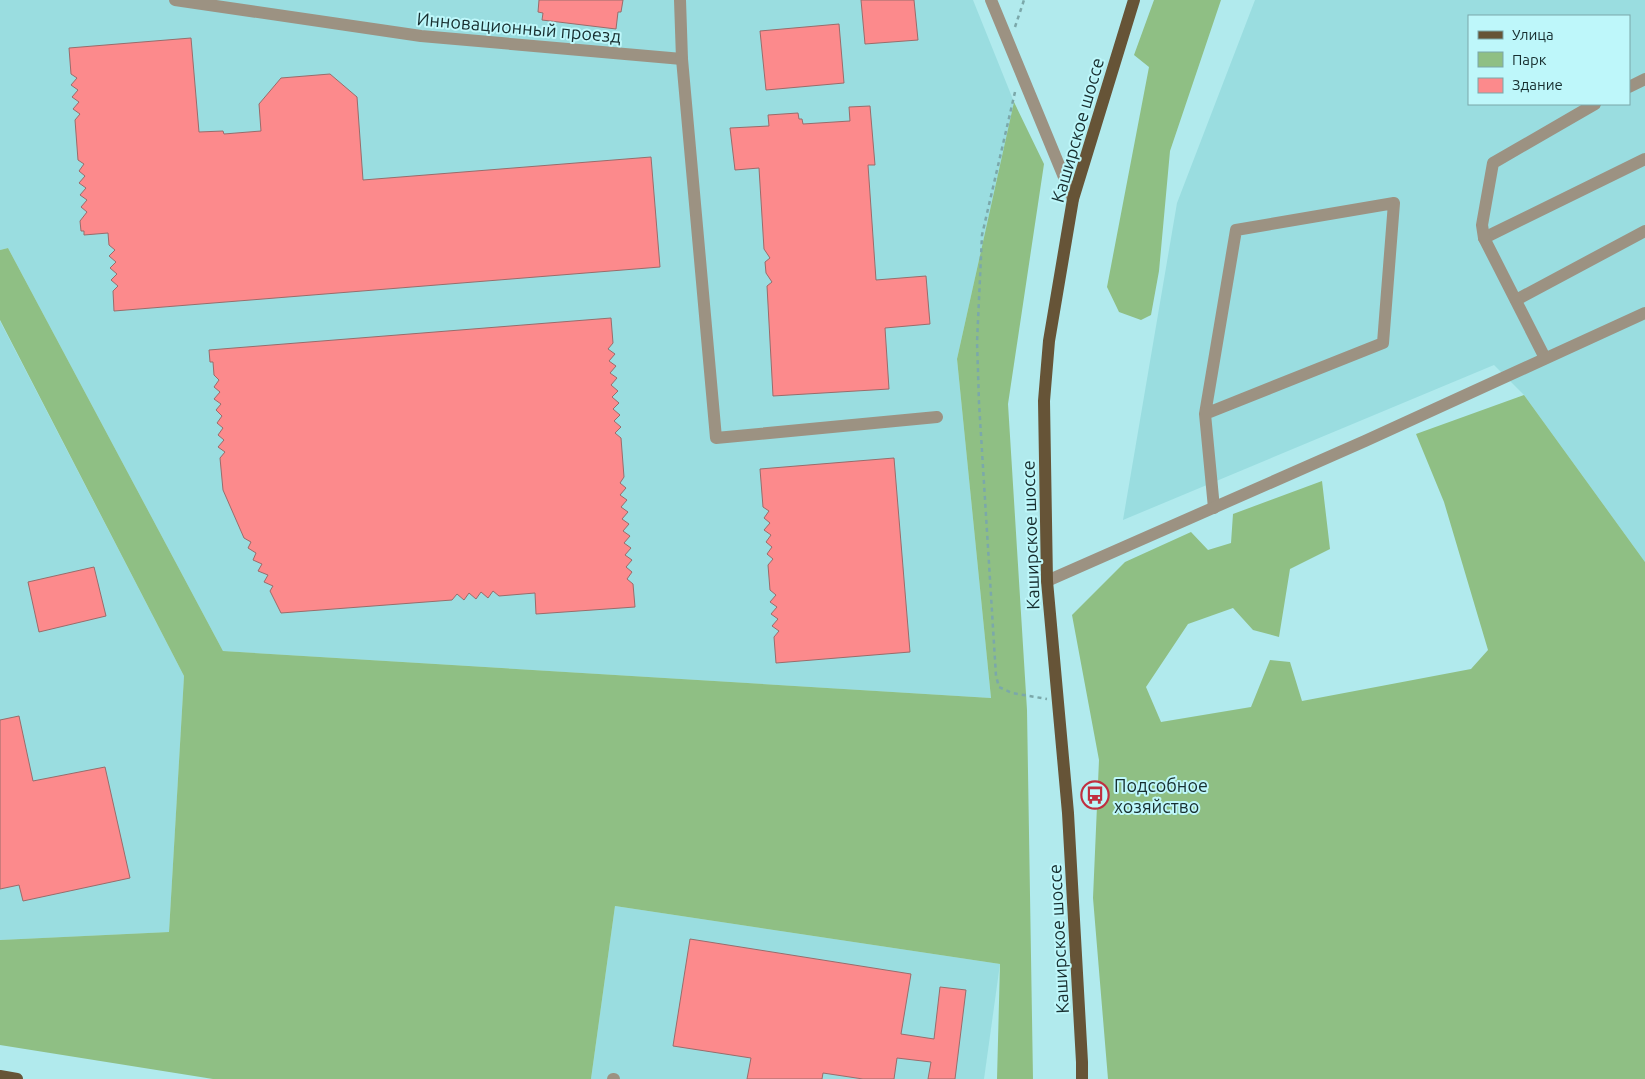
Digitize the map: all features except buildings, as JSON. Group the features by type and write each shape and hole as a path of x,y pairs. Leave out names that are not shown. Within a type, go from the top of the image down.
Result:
{"main road":[{"name":"Каширское шоссе","path":"1082,1079 1068,813 1047,581 1044,401 1049,341 1073,199 1134,0"},
{"path":"0,1076 17,1079"}],"street":[{"name":"Инновационный проезд","path":"175,0 421,36 682,59"},
{"path":"680,0 682,59 716,438 937,417"},
{"path":"991,0 1073,199"},
{"path":"1630,87 1645,80"},
{"path":"1546,358 1484,238 1482,225 1493,163 1593,105"},
{"path":"1484,238 1645,159"},
{"path":"1205,414 1383,343 1394,203 1236,230 1205,414 1214,508"},
{"path":"1516,300 1645,231"},
{"path":"1047,581 1365,441 1645,313"}],"path":[{"path":"1007,41 1014,32 1024,0"},
{"path":"1020,73 982,235 978,351 994,648 996,676 999,687 1012,693 1058,700"}],"shaded area":[{"path":"0,0 973,0 1014,102 957,359 991,698 223,651 8,248 0,250"},
{"path":"1255,0 1645,0 1645,562 1524,395 1494,365 1123,520 1177,203"},
{"path":"0,321 184,676 169,932 0,940"},
{"path":"615,906 1000,964 984,1079 591,1079"}],"green space":[{"path":"1154,0 1221,0 1170,151 1159,271 1151,315 1141,320 1119,312 1107,287 1149,67 1134,55"},
{"path":"1014,102 1044,164 1008,404 1027,710 1033,1079 997,1079 1000,964 615,906 591,1079 213,1079 0,1045 0,940 169,932 184,676 0,320 0,250 8,248 223,651 991,698 957,359"},
{"path":"1524,395 1645,562 1645,1079 1108,1079 1093,898 1099,760 1072,615 1125,562 1191,532 1208,550 1231,543 1233,514 1322,481 1330,549 1290,569 1279,637 1253,630 1233,608 1188,624 1146,687 1161,722 1251,707 1270,660 1290,662 1302,701 1471,669 1488,650 1444,502 1416,434"}],"place":[{"name":"Подсобное хозяйство","path":"1095,795"}]}
